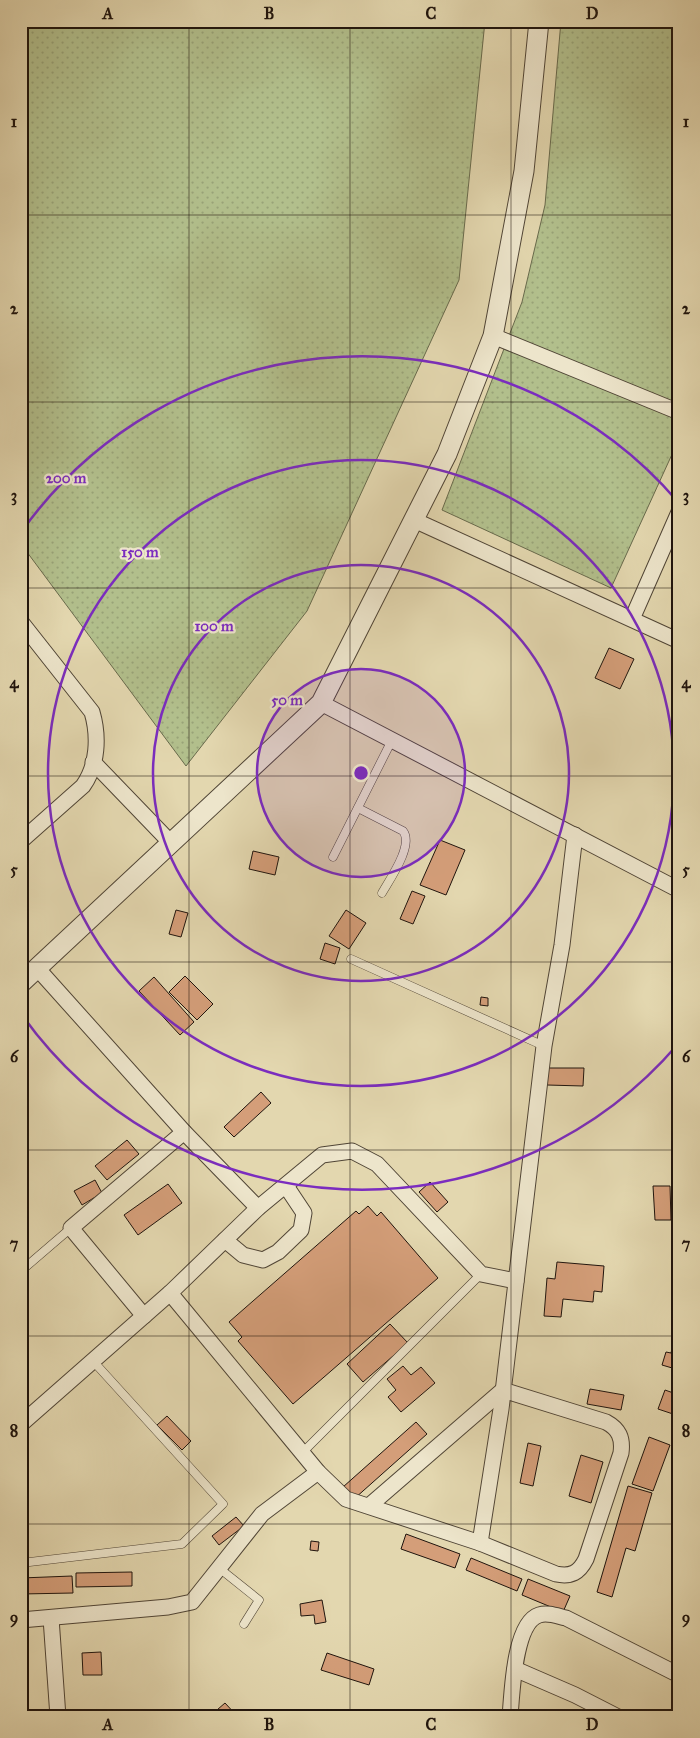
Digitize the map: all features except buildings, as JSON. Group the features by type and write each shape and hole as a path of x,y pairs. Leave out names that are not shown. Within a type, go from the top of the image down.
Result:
{"street":[{"path":"21,982 321,703 447,454 494,336 524,171 539,21"},
{"path":"494,336 679,412"},
{"path":"632,619 679,512"},
{"path":"414,520 679,641"},
{"path":"21,622 92,712 97,729 91,775 83,786 21,841"},
{"path":"321,703 679,890"},
{"path":"93,762 171,843"},
{"path":"480,1543 503,1390 544,1046 562,945 575,836"},
{"path":"37,968 184,1132 258,1208"},
{"path":"144,1316 71,1228 184,1132"},
{"path":"21,1424 170,1293 258,1208 322,1155 352,1151 376,1164 481,1274 516,1280"},
{"path":"225,1240 243,1255 263,1260 278,1252 301,1230 304,1213 286,1186"},
{"path":"170,1293 318,1472 346,1499 480,1543 556,1574 566,1576 576,1573 586,1559 622,1443 615,1427 606,1422 503,1390"},
{"path":"369,1506 503,1390"},
{"path":"21,1620 168,1607 192,1602 262,1514 318,1472"},
{"path":"510,1717 515,1669 524,1631 530,1621 538,1615 550,1614 566,1618 679,1675"},
{"path":"52,1618 58,1717"},
{"path":"515,1669 566,1691 618,1717"}],"lane":[{"path":"333,857 392,740"},
{"path":"358,808 403,831 406,835 406,846 382,893"},
{"path":"351,959 544,1046"},
{"path":"21,1271 71,1228"},
{"path":"302,1453 481,1274"},
{"path":"21,1563 182,1544 223,1504 93,1361"},
{"path":"219,1568 259,1600 244,1624"}],"green space":[{"path":"21,21 485,21 459,280 307,611 186,766 21,544"},
{"path":"561,21 679,21 679,439 611,588 442,510 522,302 545,205"}]}
